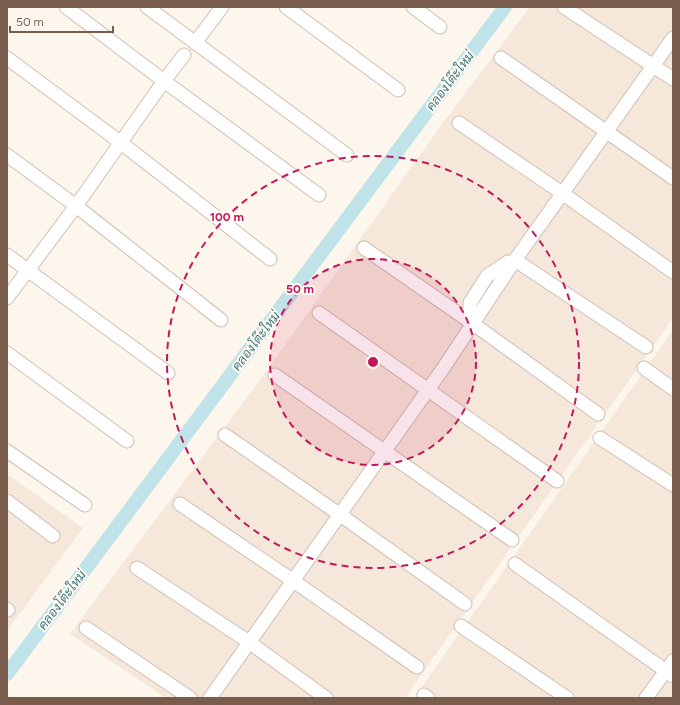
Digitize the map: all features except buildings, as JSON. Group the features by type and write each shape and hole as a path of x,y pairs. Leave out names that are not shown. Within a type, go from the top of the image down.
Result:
{"street":[{"path":"66,7 319,195"},
{"path":"147,7 347,155"},
{"path":"196,43 222,7"},
{"path":"286,7 398,90"},
{"path":"413,7 440,27"},
{"path":"564,7 654,65 673,79"},
{"path":"210,698 428,389 513,262 673,38"},
{"path":"7,298 76,206 120,142 184,55"},
{"path":"7,58 120,142 270,259"},
{"path":"501,58 673,178"},
{"path":"459,124 562,193 673,272"},
{"path":"7,155 76,206 221,320"},
{"path":"364,248 474,321 598,414"},
{"path":"7,255 168,373"},
{"path":"513,262 646,347"},
{"path":"318,313 557,481"},
{"path":"7,353 127,441"},
{"path":"644,368 673,389"},
{"path":"275,375 512,540"},
{"path":"225,435 465,604"},
{"path":"600,438 673,485"},
{"path":"7,451 85,505"},
{"path":"7,501 53,536"},
{"path":"180,504 417,667"},
{"path":"515,564 671,669 646,698"},
{"path":"137,568 249,642 326,698"},
{"path":"461,626 567,698"},
{"path":"86,628 190,698"}],"shaded area":[{"path":"530,7 673,7 673,318 405,698 166,698 70,634 260,380 440,127"},
{"path":"673,330 673,698 414,698"},
{"path":"7,474 83,528 7,631"}],"waterway":[{"name":"คลองโต๊ะใหม่","path":"7,674 505,7"}]}
